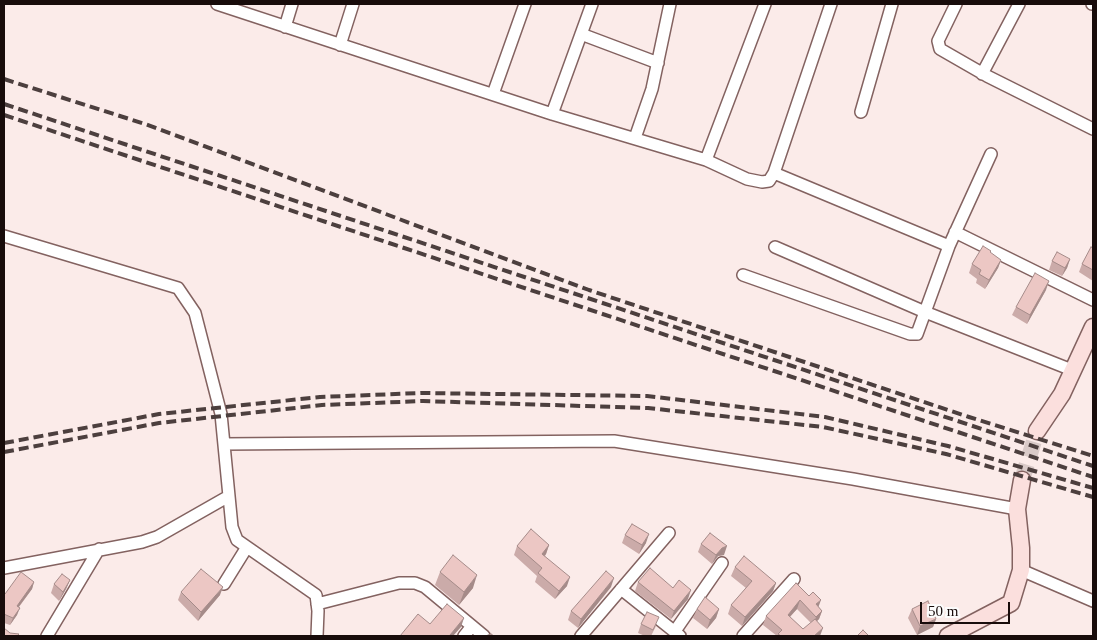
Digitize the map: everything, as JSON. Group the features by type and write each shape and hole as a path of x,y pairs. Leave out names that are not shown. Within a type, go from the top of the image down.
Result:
{"street":[{"path":"218,4 552,114 706,160 747,179 762,182 769,181 774,173 831,4"},
{"path":"285,27 292,4"},
{"path":"340,45 353,4"},
{"path":"493,94 525,4"},
{"path":"552,114 592,4"},
{"path":"635,138 652,89 670,4"},
{"path":"706,160 765,4"},
{"path":"861,112 892,4"},
{"path":"956,4 938,40 940,49 982,74 1093,129"},
{"path":"982,74 1018,4"},
{"path":"581,34 658,63"},
{"path":"743,275 910,334 917,334 949,246 991,154"},
{"path":"774,173 949,246"},
{"path":"956,232 1093,300"},
{"path":"4,236 178,288 195,313 221,414 232,527 237,540 316,595 317,636"},
{"path":"775,247 926,312 1072,370"},
{"path":"1037,431 1062,394 1093,327"},
{"path":"224,444 614,441 853,479 1016,509"},
{"path":"948,636 1011,603 1021,570 1021,548 1016,509 1022,480"},
{"path":"4,568 142,542 157,537 229,496"},
{"path":"581,636 669,533"},
{"path":"224,584 247,547"},
{"path":"47,636 98,550"},
{"path":"621,589 677,634 722,563"},
{"path":"1021,570 1093,601"},
{"path":"743,636 794,578"},
{"path":"317,604 399,583 415,583 425,588 484,636"},
{"path":"464,636 472,626"}],"building":[{"path":"983,246 1001,260 989,280 979,274 981,270 972,264"},
{"path":"1091,247 1093,248 1093,270 1082,264"},
{"path":"1057,252 1070,259 1065,268 1052,261"},
{"path":"1035,273 1049,281 1030,315 1016,307"},
{"path":"632,524 649,534 642,545 625,535"},
{"path":"531,529 549,545 542,554 570,577 559,591 538,573 542,568 517,546"},
{"path":"710,533 727,546 722,548 716,555 701,544"},
{"path":"453,555 477,575 464,592 440,572"},
{"path":"744,556 776,583 745,617 731,605 752,581 735,567"},
{"path":"650,568 673,588 679,580 691,590 674,611 638,582"},
{"path":"201,569 223,587 201,612 181,592"},
{"path":"606,571 614,578 581,619 571,611"},
{"path":"21,572 34,582 17,606 20,608 13,618 4,614 4,593"},
{"path":"62,574 70,580 63,592 54,584"},
{"path":"796,583 809,596 813,592 821,600 816,604 822,611 816,617 800,600 788,615 803,629 815,619 823,628 814,636 781,636 778,634 782,630 766,616"},
{"path":"705,597 719,609 710,620 697,609"},
{"path":"928,601 936,619 920,626 912,609"},
{"path":"447,604 464,618 451,636 400,636 418,614 430,624"},
{"path":"647,612 659,617 653,630 641,624"},
{"path":"4,628 10,633 19,634 17,636 4,636"},
{"path":"863,630 869,636 857,636"}],"tunnel":[{"path":"1022,480 1037,431"}],"railway":[{"path":"4,79 145,124 589,290 969,417 1093,456"},
{"path":"4,104 1093,466"},
{"path":"4,115 1093,477"},
{"path":"4,443 159,414 320,397 421,393 647,396 825,417 948,446 1093,488"},
{"path":"4,452 159,423 322,405 423,401 648,408 823,427 946,454 1093,497"}]}
